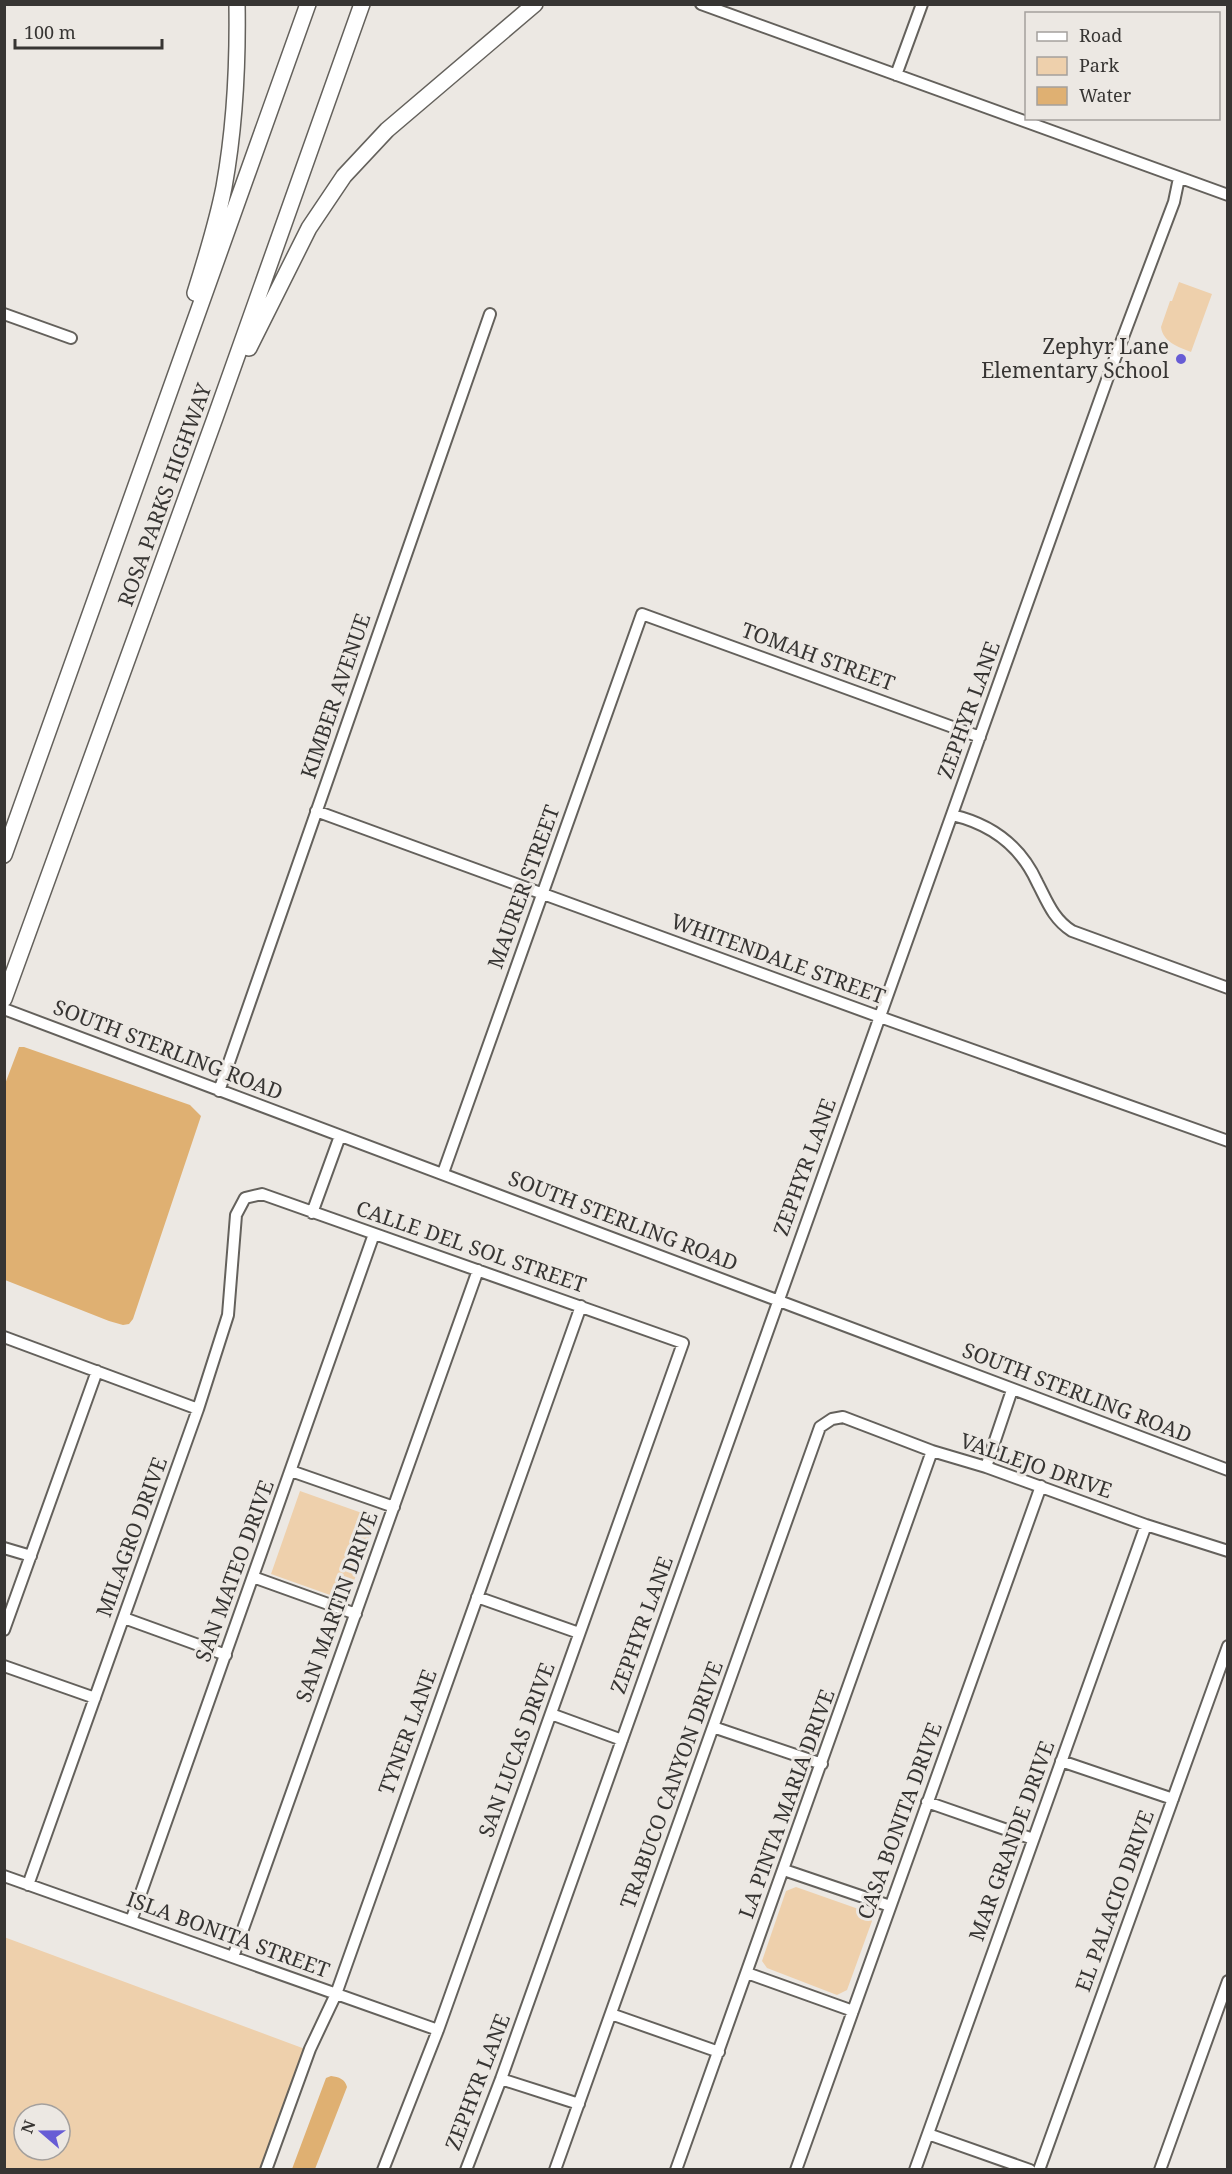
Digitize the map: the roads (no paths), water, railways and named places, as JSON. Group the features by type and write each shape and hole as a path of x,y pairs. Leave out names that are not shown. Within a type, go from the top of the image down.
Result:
{"highway":[{"path":"151,445 212,237 224,188 235,105 238,46 237,4"},
{"name":"ROSA PARKS HIGHWAY","path":"4,855 308,4"},
{"name":"ROSA PARKS HIGHWAY","path":"4,999 215,418 362,4"},
{"path":"215,418 294,255 344,176 387,130 535,4"}],"street":[{"path":"701,4 1227,195"},
{"path":"896,75 922,4"},
{"name":"ZEPHYR LANE","path":"466,2169 501,2079 1108,377 1174,202 1179,178"},
{"path":"4,314 71,338"},
{"name":"KIMBER AVENUE","path":"219,1091 490,314"},
{"name":"TOMAH STREET","path":"642,614 980,737"},
{"name":"MAURER STREET","path":"443,1173 642,614"},
{"name":"WHITENDALE STREET","path":"316,811 1227,1141"},
{"path":"952,815 982,824 1009,842 1030,867 1056,917 1072,931 1227,988"},
{"name":"SOUTH STERLING ROAD","path":"4,1009 1227,1470"},
{"path":"312,1213 340,1136"},
{"name":"CALLE DEL SOL STREET","path":"245,1198 262,1194 683,1342"},
{"name":"MILAGRO DRIVE","path":"28,1885 198,1409 228,1316 236,1215 245,1198"},
{"name":"SAN MATEO DRIVE","path":"131,1921 374,1234"},
{"name":"SAN MARTIN DRIVE","path":"233,1958 478,1270"},
{"name":"TYNER LANE","path":"266,2169 310,2049 336,1994 581,1306"},
{"path":"4,1337 198,1409"},
{"name":"SAN LUCAS DRIVE","path":"383,2169 438,2030 683,1342"},
{"path":"4,1630 97,1371"},
{"path":"986,1467 1012,1390"},
{"name":"VALLEJO DRIVE","path":"832,1419 843,1417 932,1451 986,1467 1146,1525 1227,1551"},
{"name":"TRABUCO CANYON DRIVE","path":"555,2169 820,1427 832,1419"},
{"name":"LA PINTA MARIA DRIVE","path":"676,2169 932,1451"},
{"path":"291,1471 394,1507"},
{"name":"CASA BONITA DRIVE","path":"796,2169 1041,1486"},
{"name":"MAR GRANDE DRIVE","path":"915,2169 1146,1525"},
{"path":"4,1548 31,1556"},
{"path":"253,1577 356,1614"},
{"path":"477,1597 579,1633"},
{"path":"124,1618 226,1655"},
{"name":"EL PALACIO DRIVE","path":"1039,2169 1227,1646"},
{"path":"4,1666 95,1698"},
{"path":"551,1714 622,1740"},
{"path":"714,1727 822,1764"},
{"path":"1061,1761 1173,1799"},
{"path":"927,1802 1034,1839"},
{"path":"784,1869 890,1906"},
{"name":"ISLA BONITA STREET","path":"4,1876 438,2030"},
{"path":"747,1974 853,2011"},
{"path":"1160,2169 1227,1981"},
{"path":"611,2014 719,2052"},
{"path":"501,2079 579,2104"},
{"path":"928,2134 1030,2169"}],"water":[{"path":"19,1047 190,1105 201,1116 133,1319 129,1324 123,1325 109,1321 5,1280 5,1084"},
{"path":"331,2076 341,2079 347,2087 315,2169 292,2169 326,2078"}],"place":[{"name":"Zephyr Lane Elementary School","path":"1181,359"}]}
